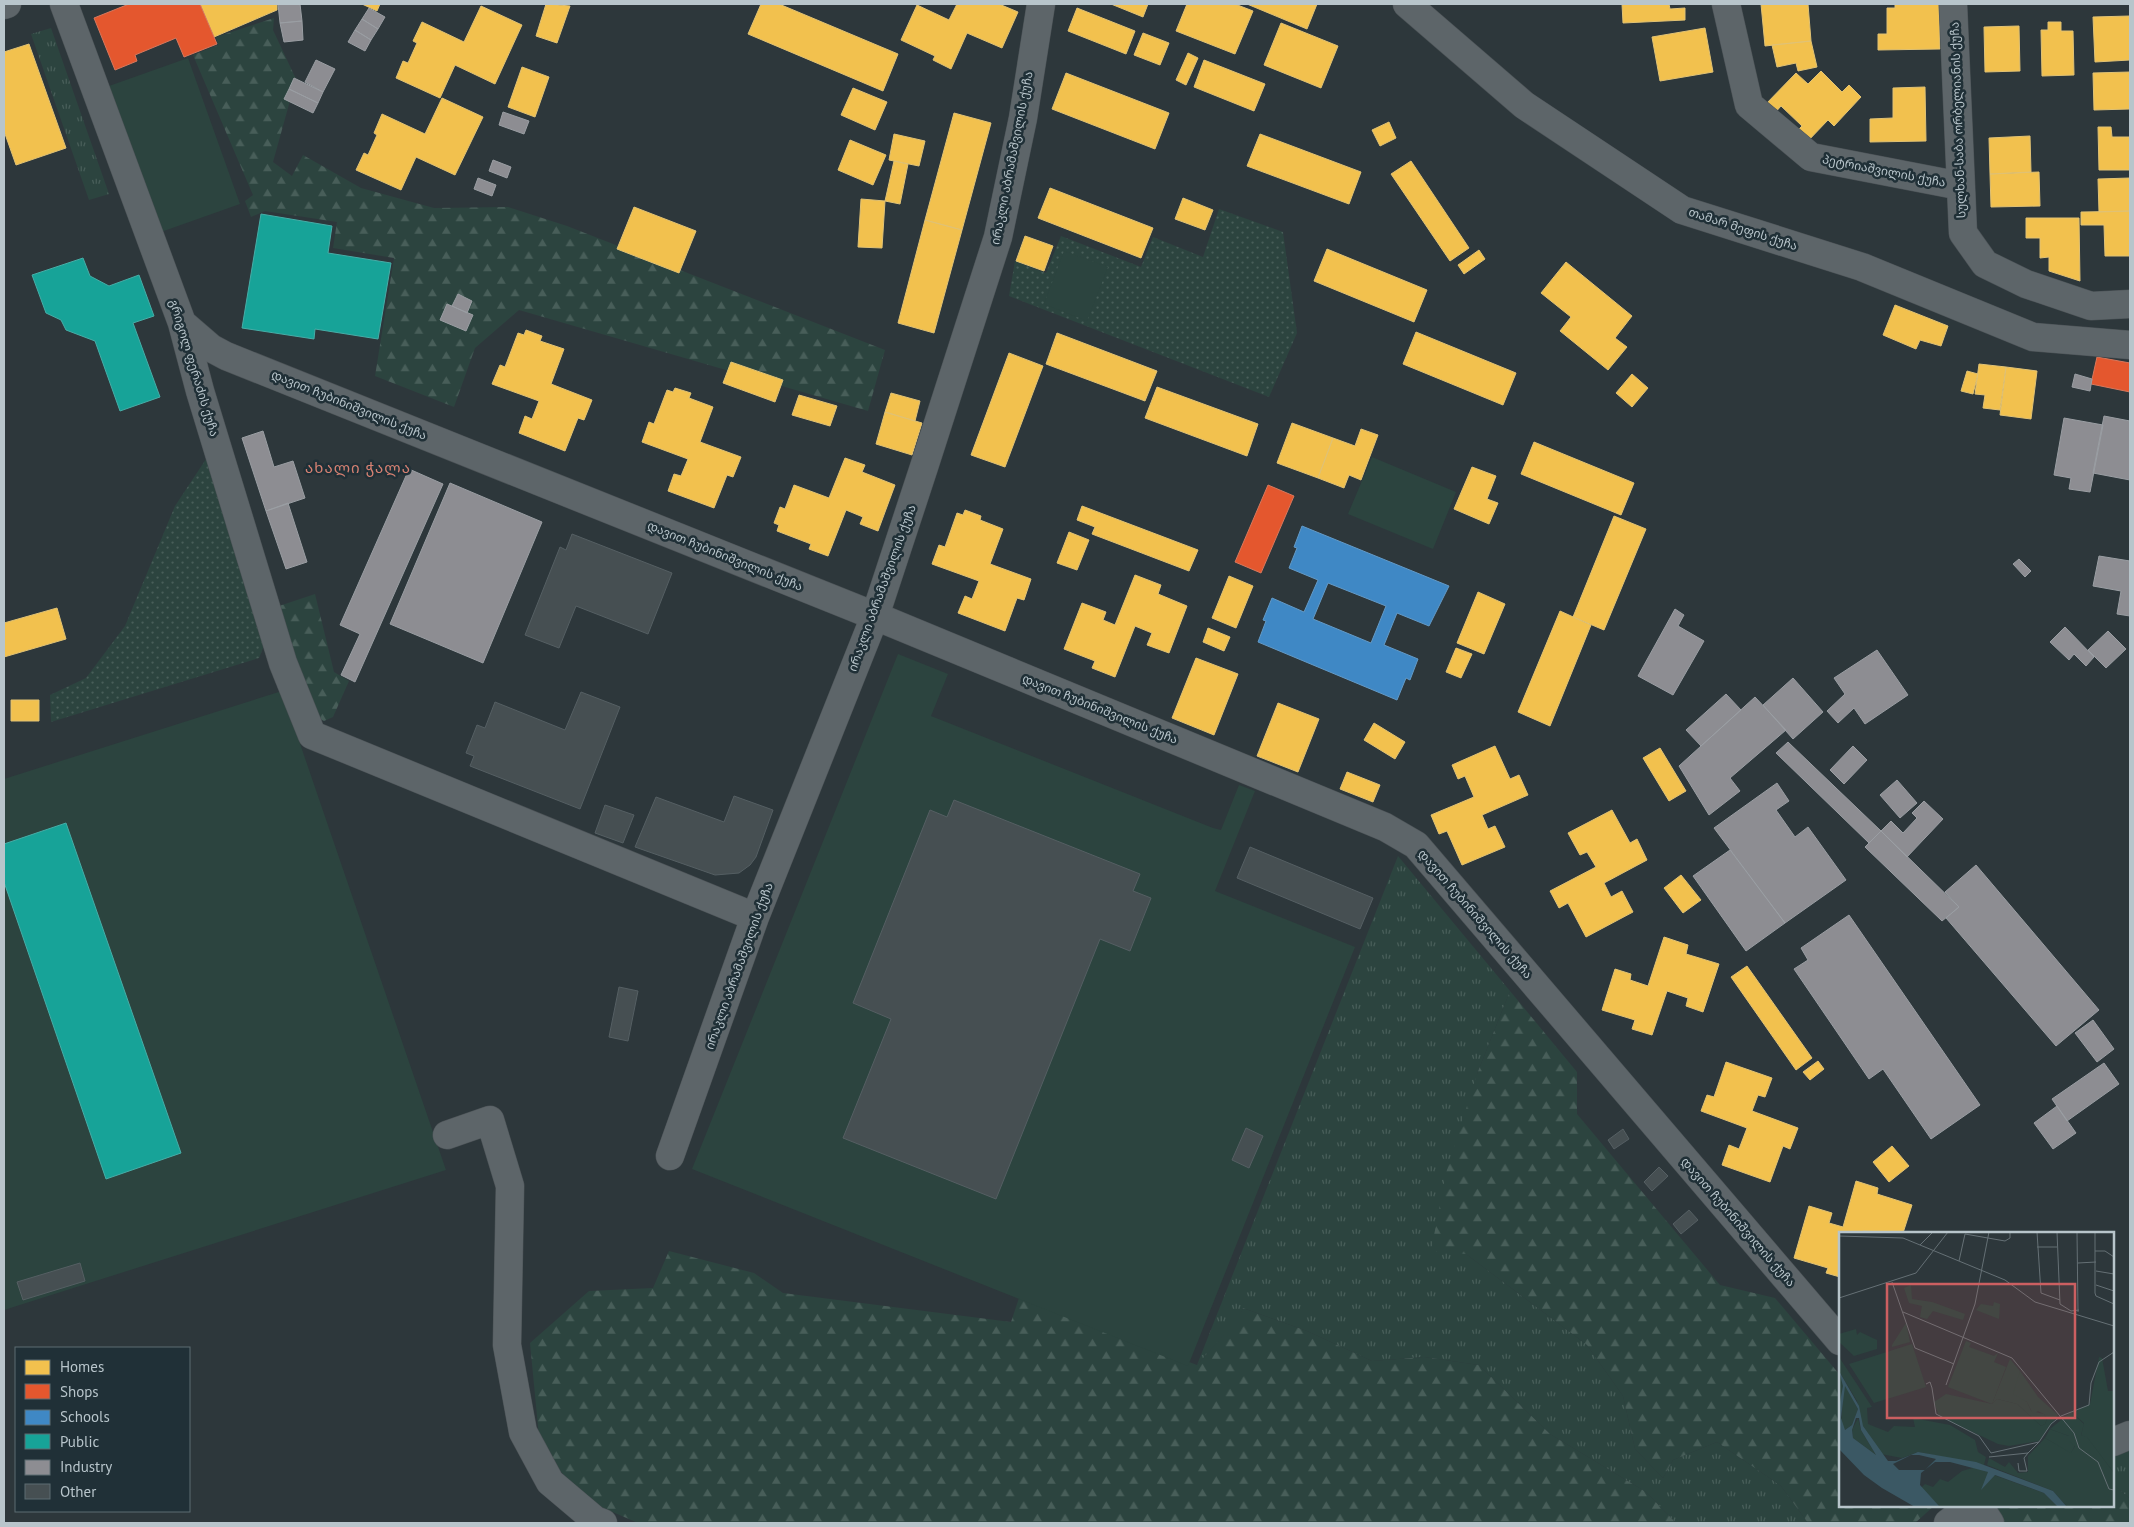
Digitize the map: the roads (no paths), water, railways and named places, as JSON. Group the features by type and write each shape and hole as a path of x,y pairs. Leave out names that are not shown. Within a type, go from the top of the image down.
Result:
{"street":[{"name":"გრიგოლ ფერაძის ქუჩა","path":"64,4 182,323 200,391 283,663 312,735 755,917"},
{"name":"ირაკლი აბრამაშვილის ქუჩა","path":"670,1156 755,917 875,616 998,237 1023,118 1041,4"},
{"name":"თამარ მეფის ქუჩა","path":"1407,4 1524,105 1682,210 1862,267 2033,336 2130,346"},
{"name":"პეტრიაშვილის ქუჩა","path":"1726,4 1749,105 1811,157 1961,186"},
{"name":"სულხან-საბა ორბელიანის ქუჩა","path":"1953,4 1963,234 1985,264 2026,284 2091,306 2130,304"},
{"path":"2071,341 2084,325 2091,306"},
{"name":"დავით ჩუბინიშვილის ქუჩა","path":"182,323 211,348 226,356 875,616 1385,827 1416,845 1839,1340"},
{"path":"200,391 202,380 213,363 226,356"},
{"path":"447,1135 490,1120 510,1186 507,1345 524,1432 550,1482 595,1520 603,1523"},
{"path":"2114,1442 2130,1435"},
{"path":"1948,1523 1970,1507"},
{"path":"1981,1507 1990,1523"}],"district":[{"name":"ახალი ჭალა","path":"358,468"}]}
